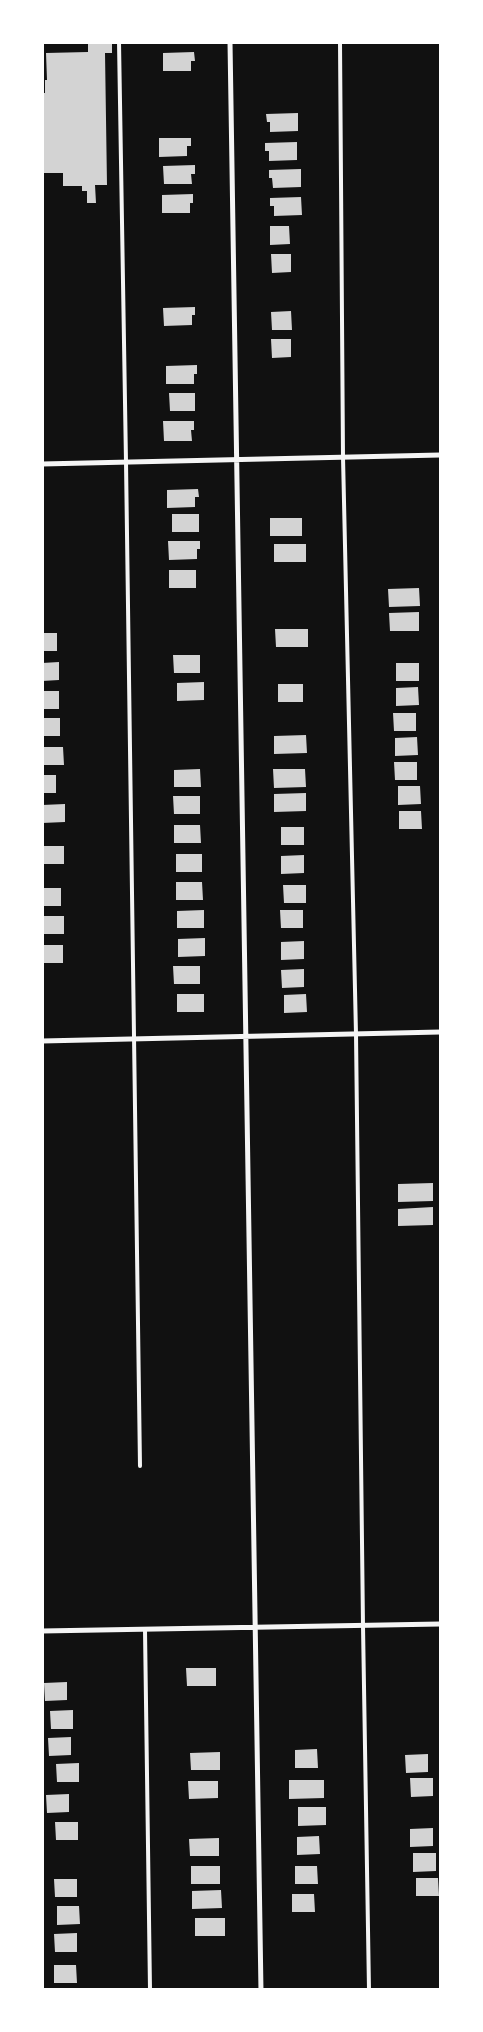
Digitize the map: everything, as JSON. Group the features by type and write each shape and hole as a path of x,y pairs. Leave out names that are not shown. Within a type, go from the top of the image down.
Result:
{"street":[{"path":"230,42 261,1990"},
{"path":"42,464 440,455"},
{"path":"42,1041 440,1032"},
{"path":"42,1631 440,1624"}],"lane":[{"path":"119,42 140,1466"},
{"path":"340,42 343,457 356,1034 363,1626 370,1990"},
{"path":"145,1630 150,1990"}],"building":[{"path":"88,42 112,42 112,53 105,53 107,185 95,185 96,203 87,203 87,191 82,191 82,186 63,186 63,173 42,173 42,93 45,93 45,80 47,80 46,53 88,52"},
{"path":"194,52 195,61 191,61 191,71 163,71 163,53"},
{"path":"298,113 298,131 270,132 270,122 267,122 266,114"},
{"path":"159,138 191,138 191,146 187,146 187,156 159,157"},
{"path":"297,142 297,160 269,161 269,151 265,151 265,143"},
{"path":"195,165 195,174 191,174 192,184 164,184 163,166"},
{"path":"301,169 301,187 273,188 272,178 269,178 269,170"},
{"path":"193,194 193,203 190,203 190,213 162,213 162,195"},
{"path":"301,197 302,215 274,216 274,206 270,206 270,198"},
{"path":"270,226 289,226 290,244 270,245"},
{"path":"271,254 291,254 291,272 272,273"},
{"path":"195,307 195,315 192,315 192,325 164,326 163,308"},
{"path":"291,311 292,330 272,330 271,312"},
{"path":"271,339 291,339 291,357 272,358"},
{"path":"197,365 197,374 194,374 194,384 166,384 166,366"},
{"path":"169,393 195,393 195,411 170,411"},
{"path":"163,421 194,421 194,430 191,430 192,441 164,441"},
{"path":"198,489 199,497 195,497 195,507 167,508 167,490"},
{"path":"172,514 199,514 199,532 172,532"},
{"path":"270,518 302,518 302,536 270,536"},
{"path":"168,541 200,541 200,549 197,549 197,559 169,560"},
{"path":"274,544 306,544 306,562 274,562"},
{"path":"169,570 196,570 196,588 169,588"},
{"path":"419,588 420,606 389,607 388,589"},
{"path":"419,612 419,631 390,631 389,613"},
{"path":"275,629 308,629 308,647 276,647"},
{"path":"42,633 57,633 57,651 42,651"},
{"path":"173,655 200,655 200,673 174,673"},
{"path":"59,662 59,680 42,681 42,663"},
{"path":"396,663 419,663 419,681 396,681"},
{"path":"204,682 204,700 177,701 177,683"},
{"path":"278,684 303,684 303,702 278,702"},
{"path":"418,687 419,705 396,706 396,688"},
{"path":"42,691 59,691 59,709 42,709"},
{"path":"393,713 416,713 416,731 394,731"},
{"path":"42,718 60,718 60,736 42,736"},
{"path":"306,735 307,753 274,754 274,736"},
{"path":"417,737 418,755 395,756 395,738"},
{"path":"42,747 63,747 64,765 42,765"},
{"path":"394,762 417,762 417,780 395,780"},
{"path":"200,769 201,787 174,787 174,770"},
{"path":"273,769 305,769 306,787 274,788"},
{"path":"42,775 56,775 56,793 42,793"},
{"path":"398,786 420,786 421,804 398,805"},
{"path":"306,793 306,811 274,812 274,794"},
{"path":"173,796 200,796 200,814 174,814"},
{"path":"65,804 65,822 42,823 42,805"},
{"path":"399,811 421,811 422,829 399,829"},
{"path":"174,825 200,825 201,843 174,843"},
{"path":"281,827 304,827 304,845 281,845"},
{"path":"42,846 64,846 64,864 42,864"},
{"path":"176,854 202,854 202,872 176,872"},
{"path":"304,855 304,873 281,874 281,856"},
{"path":"176,882 202,882 203,900 176,900"},
{"path":"283,885 306,885 306,903 284,903"},
{"path":"42,888 61,888 61,906 42,906"},
{"path":"204,910 204,928 177,928 177,911"},
{"path":"280,910 303,910 303,928 281,928"},
{"path":"42,916 64,916 64,934 42,934"},
{"path":"205,938 205,956 178,957 178,939"},
{"path":"304,941 304,959 281,960 281,942"},
{"path":"42,945 63,945 63,963 42,963"},
{"path":"173,966 200,966 200,984 174,984"},
{"path":"304,969 304,987 282,988 281,970"},
{"path":"177,994 204,994 204,1012 177,1012"},
{"path":"306,994 307,1012 284,1013 284,995"},
{"path":"433,1183 433,1201 398,1202 398,1184"},
{"path":"433,1207 433,1225 398,1226 398,1209"},
{"path":"186,1668 216,1668 216,1686 187,1686"},
{"path":"67,1682 67,1700 45,1701 44,1683"},
{"path":"73,1710 73,1729 51,1729 50,1711"},
{"path":"71,1737 71,1755 49,1756 48,1738"},
{"path":"317,1749 318,1768 295,1768 295,1750"},
{"path":"220,1752 220,1770 191,1770 190,1753"},
{"path":"428,1754 428,1772 406,1773 405,1755"},
{"path":"79,1763 79,1782 57,1782 56,1764"},
{"path":"410,1778 433,1778 433,1796 411,1797"},
{"path":"289,1780 324,1780 324,1798 289,1799"},
{"path":"188,1781 218,1781 218,1798 189,1799"},
{"path":"69,1794 69,1812 47,1813 46,1795"},
{"path":"298,1807 326,1807 326,1825 298,1826"},
{"path":"55,1822 78,1822 78,1840 56,1840"},
{"path":"433,1828 433,1846 410,1847 410,1829"},
{"path":"319,1836 320,1854 297,1855 297,1837"},
{"path":"219,1838 219,1856 190,1856 189,1839"},
{"path":"413,1853 436,1853 436,1871 413,1872"},
{"path":"191,1866 220,1866 220,1884 191,1884"},
{"path":"295,1866 317,1866 318,1884 295,1884"},
{"path":"416,1878 438,1878 439,1896 416,1896"},
{"path":"54,1879 77,1879 77,1897 55,1897"},
{"path":"221,1890 222,1908 192,1909 192,1891"},
{"path":"292,1894 314,1894 315,1912 292,1912"},
{"path":"57,1906 79,1906 80,1924 57,1925"},
{"path":"195,1918 225,1918 225,1936 195,1936"},
{"path":"77,1933 77,1952 55,1952 54,1934"},
{"path":"54,1965 76,1965 77,1983 54,1983"}]}
